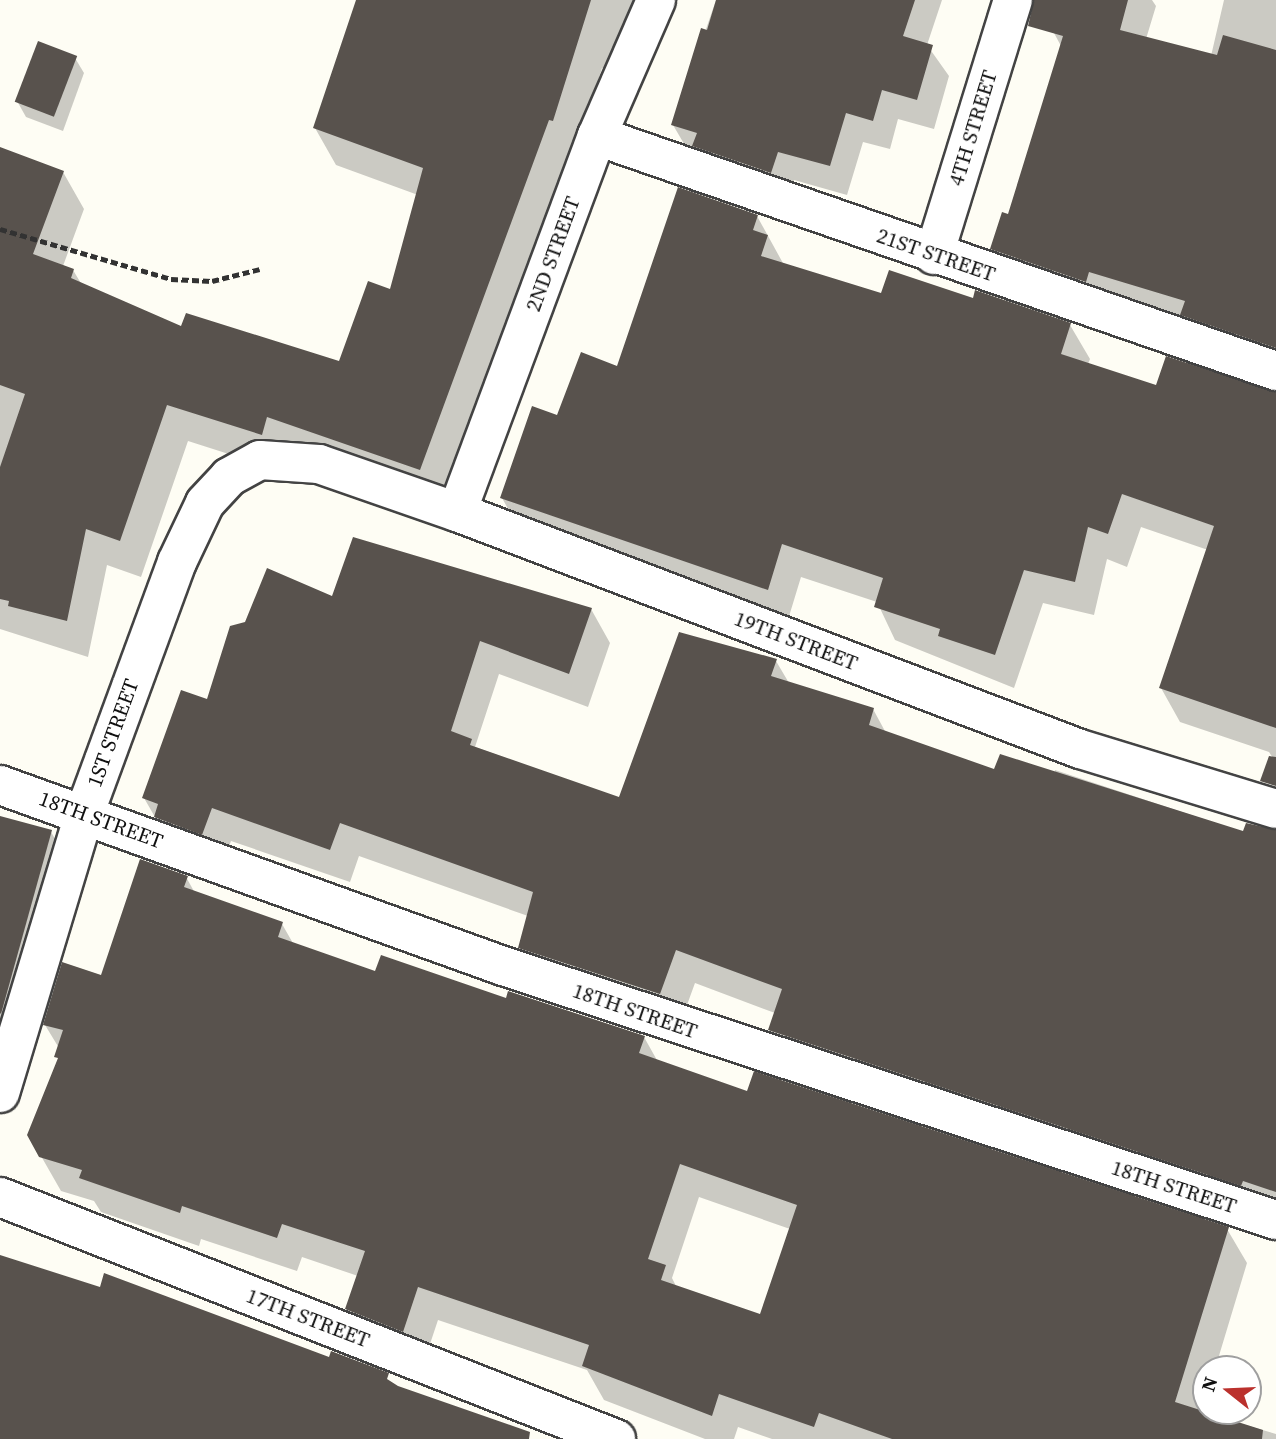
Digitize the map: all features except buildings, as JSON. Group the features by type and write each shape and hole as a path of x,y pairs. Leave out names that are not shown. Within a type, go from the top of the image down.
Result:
{"street":[{"name":"2ND STREET","path":"457,512 597,136 656,0"},
{"name":"4TH STREET","path":"934,255 1013,0"},
{"name":"21ST STREET","path":"597,136 934,255 1276,371"},
{"name":"1ST STREET","path":"0,1093 85,812 151,629 205,503 229,477 260,460 319,464"},
{"name":"19TH STREET","path":"319,464 457,512 1080,749 1276,808"},
{"name":"18TH STREET","path":"0,785 85,812 503,966 1276,1220"},
{"name":"17TH STREET","path":"0,1198 616,1439"}],"path":[{"path":"0,229 171,279 212,281 260,269"}]}
